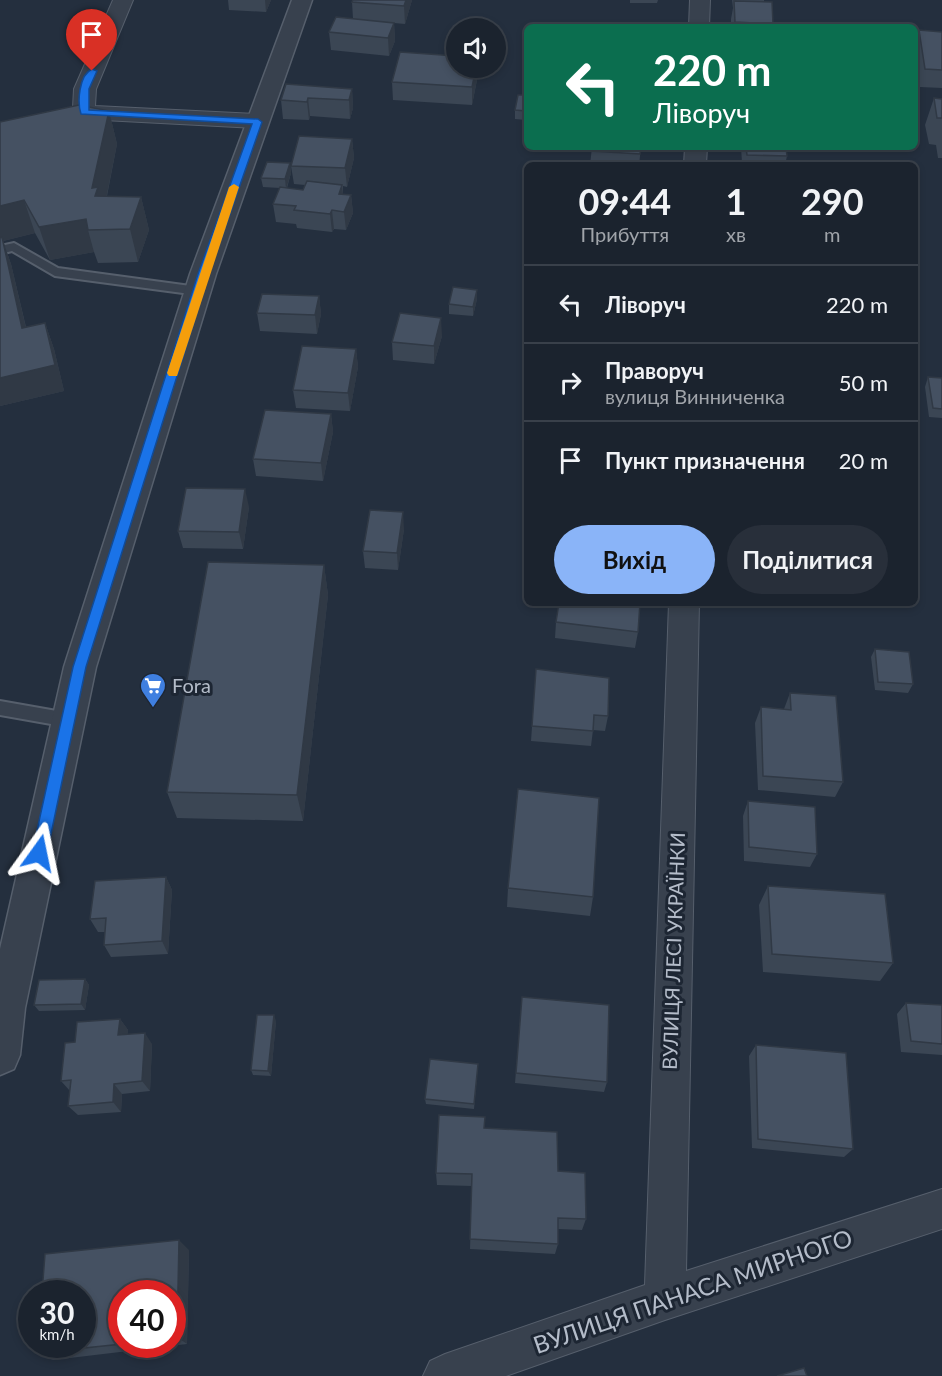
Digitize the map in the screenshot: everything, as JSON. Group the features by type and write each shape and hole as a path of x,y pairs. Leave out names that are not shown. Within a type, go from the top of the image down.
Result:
{"street":[{"path":"84,112 85,89 123,0"},
{"path":"0,1055 6,1008 80,667 198,291 302,0"},
{"path":"699,24 700,0"},
{"path":"0,131 84,112 258,122"},
{"name":"ВУЛИЦЯ ЛЕСІ УКРАЇНКИ","path":"665,1299 684,606"},
{"name":"ВУЛИЦЯ ПАНАСА МИРНОГО","path":"445,1376 665,1299 942,1209"}],"lane":[{"path":"0,250 14,247 55,272 198,291"},
{"path":"0,708 68,720"}],"building":[{"path":"353,0 406,0 404,6 352,2"},
{"path":"734,1 772,2 773,24 735,22"},
{"path":"336,17 394,23 388,38 329,32"},
{"path":"919,30 942,32 942,70 925,69"},
{"path":"400,52 446,55 446,78 474,78 472,87 392,82"},
{"path":"286,84 352,89 349,100 308,98 307,102 281,100"},
{"path":"518,95 524,95 524,111 515,110"},
{"path":"934,98 942,99 942,118 937,118"},
{"path":"79,105 109,111 92,188 98,187 95,196 141,197 130,229 88,230 86,219 39,227 24,200 0,206 0,122"},
{"path":"299,136 352,139 345,168 291,166"},
{"path":"591,150 641,150 640,154"},
{"path":"746,150 786,150 787,156 747,155"},
{"path":"267,162 290,163 285,179 261,178"},
{"path":"307,181 342,185 339,194 351,195 344,212 332,210 330,214 294,210 296,206 273,204 280,187 303,190"},
{"path":"2,237 22,328 45,323 55,365 0,378 0,238"},
{"path":"453,287 477,290 473,307 449,304"},
{"path":"262,294 319,296 315,315 257,313"},
{"path":"400,313 441,318 434,346 392,342"},
{"path":"302,346 356,349 348,393 293,390"},
{"path":"928,377 942,378 942,409 933,408"},
{"path":"265,410 331,414 321,463 253,459"},
{"path":"186,488 245,489 239,532 178,531"},
{"path":"370,510 403,512 397,553 363,551"},
{"path":"208,562 324,565 297,795 167,792"},
{"path":"559,606 640,606 638,632 556,622"},
{"path":"875,649 909,652 913,684 878,682"},
{"path":"536,669 609,678 608,716 594,715 593,731 532,726"},
{"path":"790,693 836,696 843,782 763,776 761,707 791,710"},
{"path":"518,789 599,798 593,897 508,888"},
{"path":"748,801 815,807 817,854 749,847"},
{"path":"166,877 162,941 104,945 106,918 90,919 95,881"},
{"path":"768,886 885,894 893,963 772,954"},
{"path":"85,979 81,1004 34,1005 39,980"},
{"path":"522,997 609,1005 607,1082 516,1073"},
{"path":"906,1003 942,1005 942,1044 911,1041"},
{"path":"257,1015 274,1015 268,1071 251,1070"},
{"path":"120,1019 118,1035 145,1033 142,1081 114,1084 113,1102 68,1106 71,1080 61,1081 65,1043 75,1042 77,1022"},
{"path":"756,1045 846,1053 853,1149 758,1139"},
{"path":"430,1059 478,1064 474,1104 425,1099"},
{"path":"439,1115 485,1117 484,1128 557,1132 558,1171 585,1173 586,1219 558,1218 558,1244 470,1239 472,1174 436,1173"},
{"path":"179,1240 178,1280 108,1280 108,1345 96,1347 96,1280 43,1280 45,1254"},
{"path":"804,1368 807,1376 777,1376"}],"slow traffic":[{"path":"173,373 203,274 234,187"}],"place":[{"name":"Fora","path":"153,709"}],"route":[{"path":"39,853 80,667 203,274 258,122 84,112 85,89 92,71"}]}
